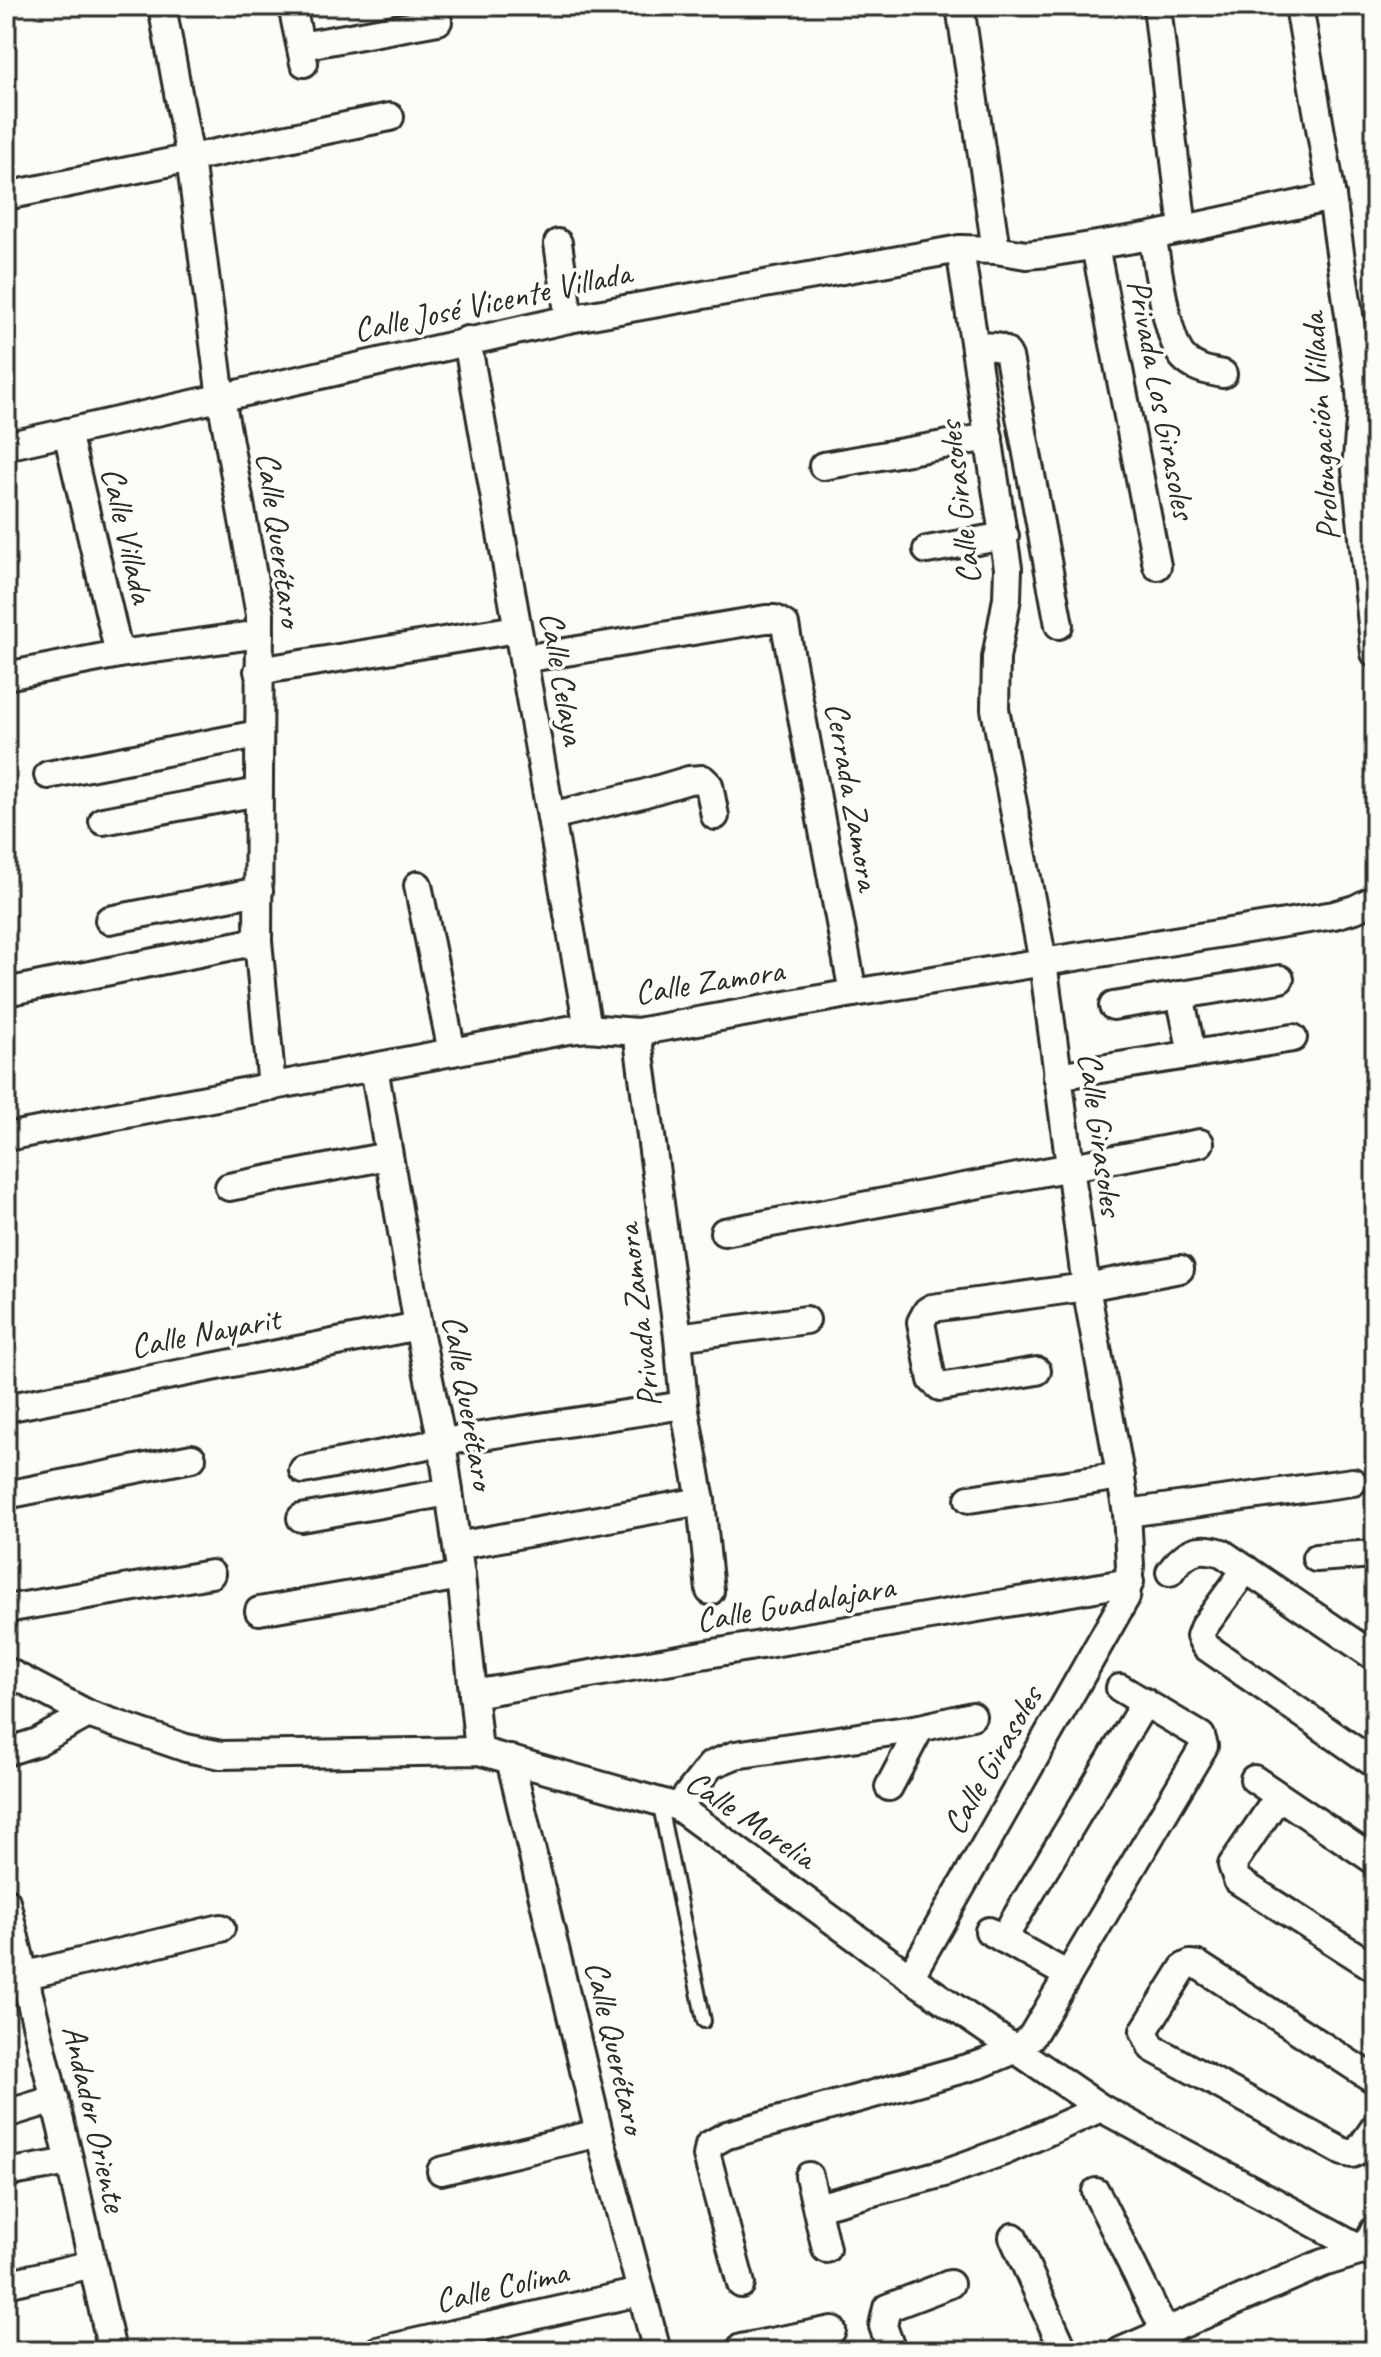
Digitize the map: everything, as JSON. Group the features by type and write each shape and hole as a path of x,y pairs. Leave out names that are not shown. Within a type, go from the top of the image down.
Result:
{"street":[{"name":"Calle Querétaro","path":"162,6 190,158 221,398 257,591 260,634 258,941 272,1087"},
{"path":"292,6 302,54 438,21"},
{"path":"960,6 996,250 1026,255 1095,246 1332,197"},
{"path":"1157,6 1183,229"},
{"name":"Prolongación Villada","path":"1299,6 1332,197 1360,391 1356,470 1375,653"},
{"path":"6,196 390,117"},
{"path":"1152,236 1173,341 1185,360 1194,366 1223,374"},
{"path":"558,243 569,319"},
{"name":"Privada Los Girasoles","path":"1095,246 1157,566"},
{"name":"Calle José Vicente Villada","path":"6,446 569,319 960,249 996,250"},
{"name":"Calle Girasoles","path":"910,1977 1126,1597 1130,1582 1127,1513 1086,1287 1043,962 995,709 996,658 1007,598 1008,568 960,249"},
{"name":"Calle Celaya","path":"467,340 588,1028"},
{"path":"975,347 999,347 1009,357 1059,625"},
{"name":"Calle Villada","path":"67,432 119,654"},
{"path":"823,466 989,437"},
{"path":"927,550 1005,536"},
{"name":"Cerrada Zamora","path":"523,659 775,619 785,625 853,993"},
{"path":"258,671 517,629"},
{"path":"6,676 119,654 260,634"},
{"path":"48,775 258,734"},
{"path":"551,816 703,779 709,785 715,816"},
{"path":"103,821 258,792"},
{"path":"418,885 452,1052"},
{"path":"109,920 259,891"},
{"name":"Calle Zamora","path":"6,1137 588,1028 637,1032 853,993 1334,915 1375,899"},
{"path":"6,992 258,941"},
{"path":"1113,1006 1280,979"},
{"path":"1180,995 1192,1053"},
{"name":"Privada Zamora","path":"637,1032 678,1337 684,1405 701,1501 710,1591"},
{"path":"1057,1076 1293,1038"},
{"name":"Calle Querétaro","path":"374,1067 418,1326 442,1442 461,1576 479,1751"},
{"path":"724,1232 1200,1143"},
{"path":"229,1187 388,1156"},
{"path":"1037,1371 940,1387 932,1380 921,1322 923,1316 932,1308 1086,1287 1180,1269"},
{"path":"678,1337 806,1320"},
{"name":"Calle Nayarit","path":"6,1408 418,1326"},
{"path":"303,1470 442,1442 684,1405"},
{"path":"6,1495 192,1458"},
{"path":"969,1499 1121,1476"},
{"path":"1127,1513 1353,1482"},
{"path":"301,1518 449,1492"},
{"path":"457,1546 701,1501"},
{"path":"1170,1572 1182,1556 1191,1551 1202,1549 1222,1553 1375,1657"},
{"path":"1316,1558 1375,1554"},
{"path":"1246,1569 1203,1628 1200,1636 1205,1646 1375,1764"},
{"path":"6,1609 211,1574"},
{"path":"259,1611 461,1576"},
{"name":"Calle Guadalajara","path":"473,1694 1130,1582"},
{"name":"Calle Morelia","path":"6,1671 88,1714 186,1748 221,1755 479,1751 668,1803 910,1977 1101,2108 1371,2246"},
{"path":"741,2284 707,2156 709,2145 727,2135 981,2064 1015,2050 1032,2036 1204,1746 1201,1736 1120,1688"},
{"path":"1068,1975 996,1935 1145,1702"},
{"path":"6,1752 37,1742 88,1714"},
{"path":"668,1803 711,1765 724,1759 920,1728 972,1716"},
{"path":"889,1787 920,1728"},
{"name":"Calle Querétaro","path":"510,1759 599,2133 657,2351"},
{"path":"1254,1779 1375,1861"},
{"path":"1278,1797 1232,1865 1237,1880 1375,1968"},
{"name":"Andador Oriente","path":"6,1901 15,1978 55,2099 112,2351"},
{"path":"15,1978 221,1928"},
{"path":"1375,2080 1198,1965 1184,1967 1144,2031 1152,2048 1343,2152 1352,2154 1359,2150 1375,2127"},
{"path":"6,2114 55,2099"},
{"path":"817,2207 944,2173 1005,2151 1101,2108"},
{"path":"441,2171 599,2133"},
{"path":"6,2173 70,2162"},
{"path":"809,2176 826,2249"},
{"path":"1096,2192 1165,2331"},
{"path":"1013,2237 1064,2351"},
{"path":"1121,2351 1323,2263 1371,2246"},
{"path":"6,2284 93,2264"},
{"path":"892,2351 883,2326 887,2308 950,2284"},
{"name":"Calle Colima","path":"377,2351 640,2292"},
{"path":"739,2351 741,2348 832,2330"}],"lane":[{"path":"668,1803 704,2021"}]}
